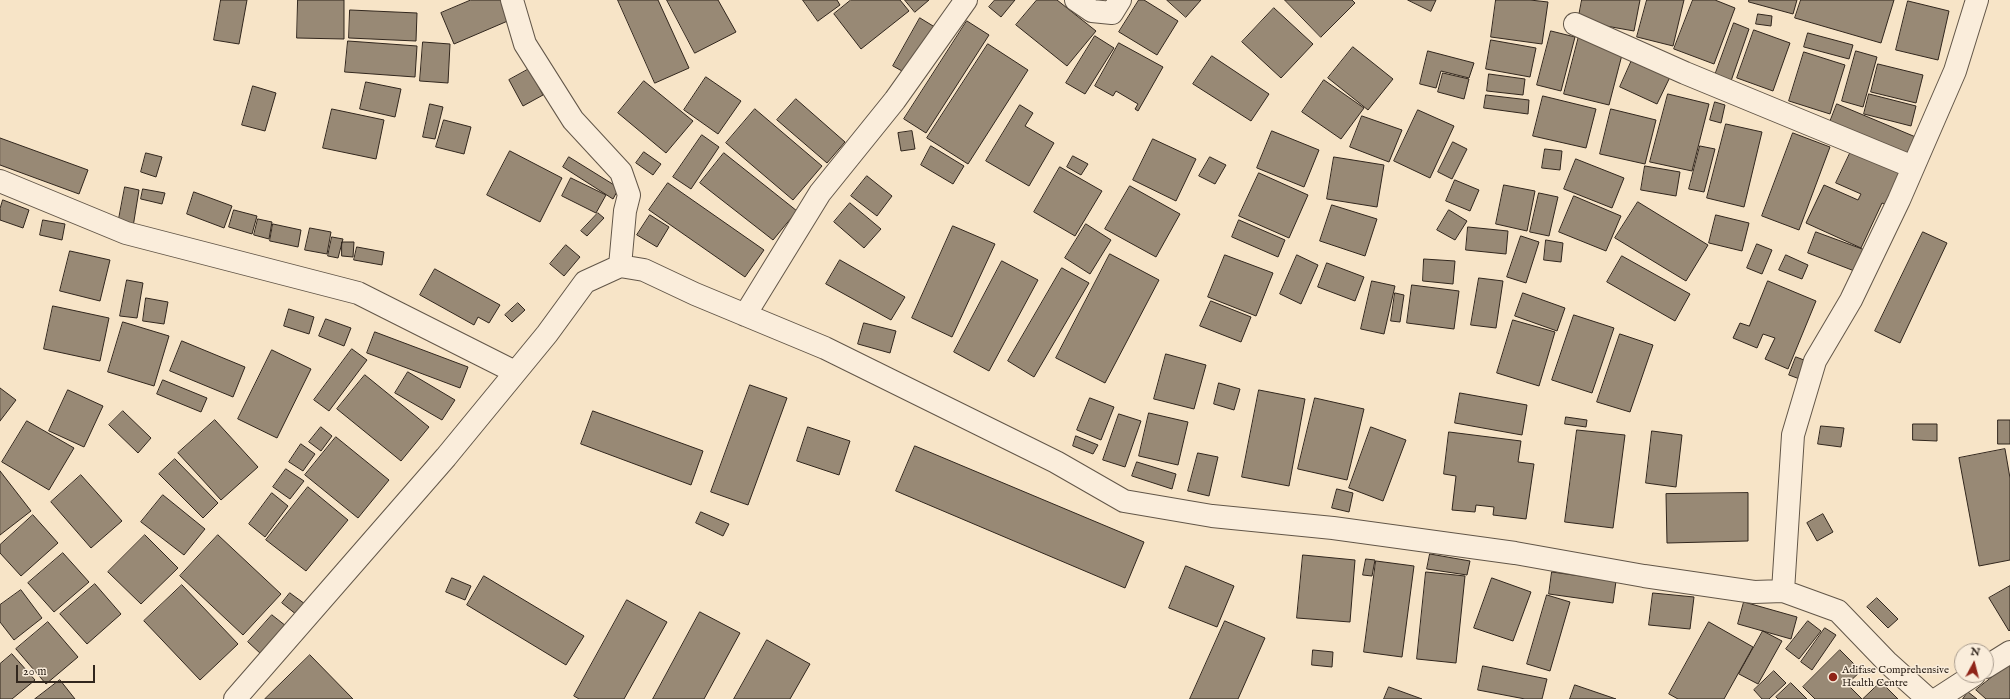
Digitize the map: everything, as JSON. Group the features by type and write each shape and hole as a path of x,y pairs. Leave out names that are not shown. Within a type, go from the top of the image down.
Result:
{"street":[{"path":"746,315 820,193 895,100 966,0"},
{"path":"1076,0 1092,11 1112,13 1120,0"},
{"path":"1783,591 1793,435 1815,361 1851,300 1899,200 1955,70 1977,0"},
{"path":"517,2 526,44 573,120 621,172 630,195 625,211 620,266"},
{"path":"1575,24 1685,73 1913,167"},
{"path":"0,181 126,233 358,293 515,372"},
{"path":"235,699 441,462 547,334 585,282 620,266 644,270 695,294 825,348 1056,462 1124,501 1212,516 1333,528 1515,553 1644,576 1754,592 1783,591 1838,611 1888,663 1928,699"},
{"path":"1994,662 2010,652"},
{"path":"1937,699 1962,683"}],"building":[{"path":"221,0 247,0 239,44 214,40"},
{"path":"298,0 344,0 344,39 297,38"},
{"path":"471,0 502,0 510,20 454,44 441,13"},
{"path":"618,0 658,0 689,68 655,83"},
{"path":"667,0 718,0 736,32 695,53"},
{"path":"803,0 837,0 840,5 818,21"},
{"path":"851,0 900,0 909,11 861,49 834,14"},
{"path":"905,0 929,0 915,12"},
{"path":"995,0 1015,0 1001,17 989,7"},
{"path":"1037,0 1057,0 1096,31 1067,66 1016,25"},
{"path":"1139,0 1144,0 1178,21 1157,55 1119,32"},
{"path":"1167,0 1201,0 1186,17"},
{"path":"1285,0 1352,0 1355,3 1321,37"},
{"path":"1408,0 1436,0 1431,11"},
{"path":"1496,0 1530,0 1548,2 1542,44 1491,37"},
{"path":"1582,0 1640,0 1634,31 1578,21"},
{"path":"1647,0 1684,0 1673,46 1637,37"},
{"path":"1693,0 1715,0 1735,8 1714,64 1674,49"},
{"path":"1749,0 1797,0 1793,14 1749,2"},
{"path":"1801,0 1894,0 1881,43 1795,18"},
{"path":"1908,1 1949,11 1938,60 1896,50"},
{"path":"1274,8 1313,44 1281,78 1242,42"},
{"path":"350,10 417,13 416,41 349,38"},
{"path":"1758,14 1772,16 1771,26 1756,24"},
{"path":"920,18 938,29 911,76 893,66"},
{"path":"967,21 989,35 926,133 904,119"},
{"path":"1734,23 1749,29 1730,84 1714,78"},
{"path":"1754,30 1790,43 1773,91 1737,78"},
{"path":"1551,31 1575,37 1561,91 1537,85"},
{"path":"1808,33 1853,45 1849,59 1804,47"},
{"path":"1095,36 1114,48 1085,94 1066,83"},
{"path":"1579,36 1624,47 1609,105 1564,94"},
{"path":"1491,40 1536,48 1530,77 1486,69"},
{"path":"348,41 417,46 415,77 345,72"},
{"path":"423,42 450,44 448,83 420,81"},
{"path":"1119,43 1163,67 1138,111 1135,109 1138,104 1116,91 1113,96 1095,86"},
{"path":"988,44 1028,70 968,164 927,138"},
{"path":"1353,47 1393,79 1368,110 1328,78"},
{"path":"1428,51 1474,63 1469,78 1441,71 1436,88 1420,84"},
{"path":"1856,51 1877,57 1863,107 1842,101"},
{"path":"1804,52 1845,65 1830,114 1789,101"},
{"path":"1212,56 1269,94 1251,121 1193,84"},
{"path":"1632,60 1670,77 1657,104 1620,87"},
{"path":"1878,64 1923,75 1916,103 1871,92"},
{"path":"529,69 543,95 523,106 509,80"},
{"path":"1443,73 1469,79 1464,99 1438,92"},
{"path":"1489,74 1525,79 1523,95 1487,91"},
{"path":"706,77 741,101 718,134 684,110"},
{"path":"1324,80 1364,108 1341,139 1302,112"},
{"path":"644,81 693,121 666,153 618,113"},
{"path":"366,82 401,89 395,117 360,109"},
{"path":"253,86 276,93 265,131 242,125"},
{"path":"1668,94 1709,104 1692,171 1650,162"},
{"path":"1869,94 1916,106 1911,126 1864,114"},
{"path":"1486,95 1529,100 1528,114 1484,108"},
{"path":"1543,96 1596,109 1586,148 1533,136"},
{"path":"796,99 845,142 827,163 777,120"},
{"path":"1715,102 1725,105 1721,123 1710,120"},
{"path":"430,104 443,107 435,139 423,137"},
{"path":"1837,104 1918,138 1910,156 1830,122"},
{"path":"1020,105 1033,113 1025,126 1054,143 1029,186 986,161"},
{"path":"332,109 384,120 376,159 323,148"},
{"path":"755,109 822,166 793,200 726,143"},
{"path":"1611,109 1656,120 1645,164 1600,154"},
{"path":"1418,110 1454,126 1430,178 1394,161"},
{"path":"1362,116 1402,130 1389,162 1350,147"},
{"path":"444,120 471,127 464,154 436,147"},
{"path":"1726,124 1762,132 1744,207 1707,198"},
{"path":"912,131 915,149 901,151 898,133"},
{"path":"1272,131 1319,150 1304,187 1257,168"},
{"path":"1793,133 1830,147 1799,230 1762,216"},
{"path":"702,135 719,147 691,189 673,177"},
{"path":"0,138 88,170 79,194 0,165"},
{"path":"1153,139 1196,159 1176,201 1133,180"},
{"path":"1453,142 1467,149 1452,179 1438,172"},
{"path":"931,146 964,166 953,184 921,165"},
{"path":"1700,146 1715,149 1704,192 1689,189"},
{"path":"1853,147 1907,171 1891,207 1882,203 1861,248 1806,223 1824,185 1858,200 1861,194 1836,183"},
{"path":"1545,149 1562,151 1560,170 1542,168"},
{"path":"510,151 562,178 540,222 487,195"},
{"path":"644,152 661,164 653,175 636,163"},
{"path":"146,153 162,157 156,177 141,172"},
{"path":"724,153 797,211 773,240 700,183"},
{"path":"1073,156 1088,164 1081,175 1067,167"},
{"path":"569,157 619,188 613,199 563,167"},
{"path":"1210,157 1226,165 1215,184 1199,176"},
{"path":"1334,157 1384,165 1377,207 1327,199"},
{"path":"1576,159 1624,178 1612,208 1564,189"},
{"path":"1645,166 1680,172 1676,196 1641,190"},
{"path":"1060,167 1102,191 1075,236 1034,212"},
{"path":"1259,173 1308,195 1289,238 1239,216"},
{"path":"867,176 892,196 877,216 851,196"},
{"path":"571,178 606,195 596,213 562,196"},
{"path":"1455,180 1479,190 1470,211 1446,201"},
{"path":"668,183 764,250 745,277 649,210"},
{"path":"1504,185 1535,191 1527,231 1496,224"},
{"path":"1130,186 1180,214 1156,257 1105,229"},
{"path":"125,187 139,190 133,227 118,224"},
{"path":"143,189 165,193 162,204 141,199"},
{"path":"194,192 232,206 224,228 187,214"},
{"path":"1539,193 1558,197 1549,236 1530,232"},
{"path":"1574,196 1621,216 1606,251 1559,232"},
{"path":"3,200 29,210 23,228 0,220 0,209"},
{"path":"1638,202 1708,245 1686,281 1615,238"},
{"path":"850,203 881,229 864,248 834,222"},
{"path":"1332,205 1377,219 1365,256 1320,241"},
{"path":"234,210 257,216 252,234 229,227"},
{"path":"1449,210 1467,221 1455,240 1437,230"},
{"path":"598,213 604,218 587,236 581,231"},
{"path":"650,215 669,227 657,247 637,235"},
{"path":"1716,215 1749,223 1742,251 1709,243"},
{"path":"258,219 272,222 269,239 254,235"},
{"path":"43,220 65,224 62,240 40,235"},
{"path":"1239,220 1285,240 1278,257 1232,237"},
{"path":"273,224 301,230 298,247 270,241"},
{"path":"1086,224 1111,240 1090,274 1065,258"},
{"path":"953,226 995,244 952,337 912,318"},
{"path":"1468,227 1508,231 1506,254 1466,250"},
{"path":"310,228 331,232 327,254 305,250"},
{"path":"1816,232 1865,250 1857,272 1808,253"},
{"path":"1923,232 1947,243 1900,343 1875,331"},
{"path":"1521,236 1539,242 1526,283 1507,277"},
{"path":"332,237 343,239 338,258 328,256"},
{"path":"1546,240 1563,243 1561,262 1544,260"},
{"path":"342,242 354,242 353,257 342,256"},
{"path":"1757,244 1772,250 1762,274 1747,268"},
{"path":"566,245 580,257 564,276 550,264"},
{"path":"357,247 384,252 382,265 354,260"},
{"path":"70,251 110,260 100,301 60,291"},
{"path":"1110,254 1159,280 1105,383 1056,358"},
{"path":"1225,255 1273,273 1256,316 1208,297"},
{"path":"1297,255 1318,265 1301,304 1280,294"},
{"path":"1786,255 1808,265 1802,279 1779,270"},
{"path":"1622,256 1690,294 1675,321 1607,282"},
{"path":"1424,259 1455,261 1453,284 1423,281"},
{"path":"840,260 905,297 891,320 826,284"},
{"path":"1002,261 1038,280 989,371 954,352"},
{"path":"1327,263 1364,277 1355,301 1318,287"},
{"path":"1062,268 1089,283 1034,377 1008,361"},
{"path":"435,269 500,305 489,323 478,317 474,325 420,295"},
{"path":"1479,278 1503,281 1496,328 1471,325"},
{"path":"127,280 143,283 137,318 120,316"},
{"path":"1372,281 1395,286 1384,334 1361,329"},
{"path":"1768,281 1816,301 1788,369 1765,359 1775,338 1763,334 1757,348 1733,338 1740,323 1749,326"},
{"path":"1412,285 1459,291 1454,329 1407,323"},
{"path":"1395,293 1404,295 1400,322 1391,321"},
{"path":"1523,293 1565,308 1557,331 1515,316"},
{"path":"146,298 168,302 164,324 143,321"},
{"path":"1211,301 1251,317 1241,342 1200,326"},
{"path":"518,303 525,310 512,322 505,315"},
{"path":"53,306 109,318 100,361 44,349"},
{"path":"289,309 314,317 309,334 284,326"},
{"path":"1574,315 1614,328 1592,393 1552,380"},
{"path":"326,319 351,328 344,346 319,336"},
{"path":"1513,320 1555,332 1539,386 1497,373"},
{"path":"123,322 169,336 154,386 108,372"},
{"path":"864,323 896,331 890,353 858,344"},
{"path":"375,332 468,367 460,388 367,353"},
{"path":"1620,334 1653,345 1630,412 1597,402"},
{"path":"182,341 245,367 233,397 170,371"},
{"path":"352,349 367,360 329,411 314,400"},
{"path":"272,350 311,369 277,438 238,419"},
{"path":"1166,354 1206,365 1194,409 1154,399"},
{"path":"1796,357 1812,363 1805,381 1789,375"},
{"path":"408,372 455,400 442,420 395,393"},
{"path":"365,375 429,427 401,461 337,409"},
{"path":"163,380 207,398 201,412 157,394"},
{"path":"1219,383 1240,389 1234,410 1214,404"},
{"path":"750,385 787,398 748,505 711,492"},
{"path":"0,388 16,400 0,421"},
{"path":"68,390 103,406 84,447 49,431"},
{"path":"1259,390 1305,399 1289,486 1242,477"},
{"path":"1460,393 1527,405 1522,435 1455,423"},
{"path":"1090,398 1114,407 1101,440 1077,430"},
{"path":"1315,398 1364,409 1347,480 1298,469"},
{"path":"123,411 151,438 138,453 109,425"},
{"path":"593,411 703,451 691,485 581,444"},
{"path":"1149,413 1188,422 1178,465 1139,456"},
{"path":"1119,414 1141,421 1125,467 1103,460"},
{"path":"1566,417 1587,420 1586,427 1565,424"},
{"path":"215,420 258,467 221,500 178,453"},
{"path":"1998,420 2010,420 2010,444 1998,444"},
{"path":"27,421 74,448 49,490 2,462"},
{"path":"1913,424 1937,424 1937,441 1913,440"},
{"path":"1821,426 1844,428 1841,447 1818,444"},
{"path":"321,427 332,436 321,451 309,442"},
{"path":"808,427 850,441 839,475 797,461"},
{"path":"1371,427 1406,440 1383,501 1349,488"},
{"path":"1577,430 1625,435 1613,528 1565,522"},
{"path":"1652,431 1682,435 1676,487 1646,483"},
{"path":"1449,432 1521,441 1518,462 1534,464 1526,519 1493,515 1494,507 1476,505 1475,512 1452,510 1456,476 1444,474"},
{"path":"1076,436 1098,445 1093,454 1073,446"},
{"path":"336,437 389,480 358,518 305,475"},
{"path":"301,444 315,454 303,471 289,462"},
{"path":"915,446 1144,542 1125,588 896,491"},
{"path":"2005,449 2010,478 2010,560 1979,566 1959,458"},
{"path":"1198,453 1218,457 1209,496 1188,491"},
{"path":"175,459 218,503 203,518 159,474"},
{"path":"1137,462 1176,474 1172,489 1132,476"},
{"path":"286,469 304,481 290,499 273,487"},
{"path":"0,471 31,511 0,535"},
{"path":"81,475 122,521 91,548 51,502"},
{"path":"308,487 348,520 306,571 266,540"},
{"path":"1337,489 1353,493 1349,512 1332,508"},
{"path":"272,493 288,506 265,537 249,524"},
{"path":"1748,493 1748,541 1667,543 1666,494"},
{"path":"163,495 205,529 184,555 141,522"},
{"path":"701,512 729,524 723,536 696,523"},
{"path":"1823,514 1833,532 1817,541 1807,523"},
{"path":"33,515 58,543 21,576 0,553 0,545"},
{"path":"145,535 178,568 141,604 108,572"},
{"path":"218,535 281,594 243,635 180,576"},
{"path":"63,553 89,582 54,612 28,583"},
{"path":"1430,554 1470,561 1467,575 1427,569"},
{"path":"1303,555 1355,560 1350,622 1297,618"},
{"path":"1366,559 1375,560 1372,576 1363,575"},
{"path":"1376,561 1414,566 1402,657 1364,652"},
{"path":"1186,566 1234,586 1217,627 1169,608"},
{"path":"1426,572 1465,576 1456,663 1417,659"},
{"path":"1552,572 1616,581 1613,603 1549,594"},
{"path":"484,576 584,636 566,665 467,605"},
{"path":"452,578 471,586 465,600 446,592"},
{"path":"1492,578 1531,592 1513,641 1474,628"},
{"path":"95,584 121,614 87,644 60,614"},
{"path":"182,585 238,644 200,680 144,621"},
{"path":"2010,586 2010,630 2009,631 1989,598"},
{"path":"21,590 42,618 14,640 0,622 0,605"},
{"path":"290,593 305,604 297,615 282,603"},
{"path":"1653,593 1694,597 1690,629 1649,625"},
{"path":"1547,595 1570,602 1550,671 1527,664"},
{"path":"1877,598 1898,619 1888,628 1867,607"},
{"path":"627,600 667,622 624,699 579,699 574,696"},
{"path":"1744,602 1797,617 1791,639 1738,624"},
{"path":"700,612 740,633 704,699 653,699"},
{"path":"272,615 286,626 261,654 248,642"},
{"path":"1225,621 1265,638 1238,699 1190,699"},
{"path":"1808,621 1821,631 1799,659 1786,649"},
{"path":"48,622 78,657 46,684 16,649"},
{"path":"1709,622 1753,647 1724,699 1678,699 1669,694"},
{"path":"1825,628 1836,635 1812,670 1801,662"},
{"path":"1763,631 1782,641 1758,684 1739,674"},
{"path":"767,640 810,664 790,699 734,699"},
{"path":"1313,650 1333,652 1332,667 1312,665"},
{"name":"Adifase Comprehensive Health Centre","path":"1840,650 1861,671 1847,684 1862,699 1815,699 1803,687"},
{"path":"12,654 35,680 12,699 0,699 0,664"},
{"path":"310,655 353,699 265,699"},
{"path":"2010,663 2010,699 1986,699 1976,690 1985,683 1994,683 1994,676"},
{"path":"1483,666 1547,679 1542,699 1525,699 1478,690"},
{"path":"1774,671 1786,683 1769,699 1762,699 1754,690"},
{"path":"60,680 75,699 35,699"},
{"name":"Adifase Comprehensive Health Centre","path":"1881,682 1898,699 1863,699"},
{"path":"1791,683 1807,699 1778,699 1776,697"},
{"path":"1575,685 1616,699 1570,699"},
{"path":"1389,687 1422,699 1384,699"},
{"path":"1968,692 1977,699 1963,699"}],"place":[{"name":"Adifase Comprehensive Health Centre","path":"1833,677"}]}
